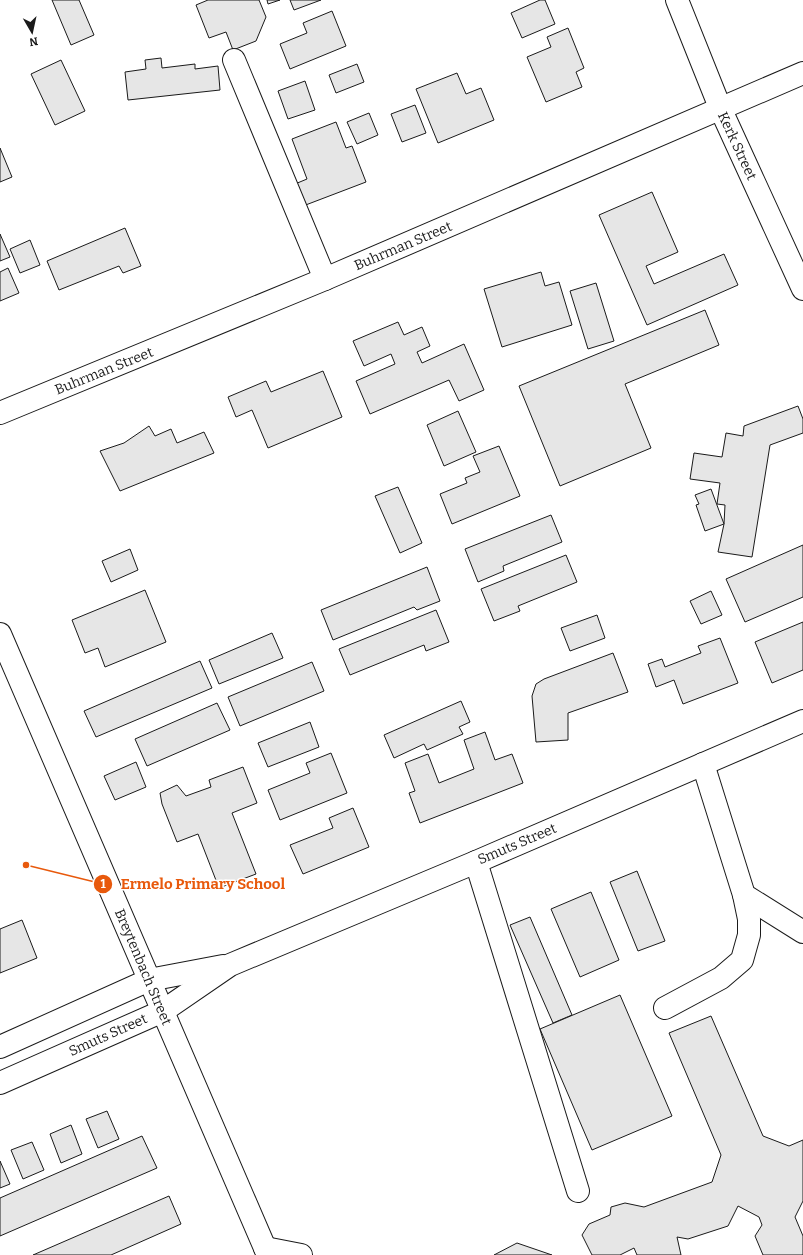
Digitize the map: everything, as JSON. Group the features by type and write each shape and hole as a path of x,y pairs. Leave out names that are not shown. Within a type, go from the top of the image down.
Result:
{"main road":[{"name":"Kerk Street","path":"677,0 721,110 803,289"},
{"path":"234,60 325,279"},
{"name":"Buhrman Street","path":"0,413 325,279 721,110 803,73"},
{"name":"Breytenbach Street","path":"0,634 267,1251"},
{"name":"Smuts Street","path":"0,1083 163,1011 230,965 476,862 803,721"},
{"path":"665,1008 722,978 742,960 748,935 749,924 744,895 703,764"},
{"path":"476,862 578,1191"},
{"path":"744,895 803,932"},
{"name":"Smuts Street","path":"0,1047 149,980 230,965"},
{"path":"267,1251 301,1255"}],"building":[{"path":"52,0 79,0 94,35 71,45"},
{"path":"208,0 259,0 266,17 256,41 233,50 226,32 209,38 196,5"},
{"path":"267,0 280,0 268,4"},
{"path":"290,0 321,0 294,10"},
{"path":"540,0 545,0 555,24 522,38 511,13"},
{"path":"332,11 346,46 290,69 280,44 307,33 303,23"},
{"path":"568,28 584,68 576,72 582,87 546,102 527,57 551,47 547,37"},
{"path":"161,58 162,68 195,64 195,69 218,66 220,90 128,100 125,72 146,69 145,60"},
{"path":"61,60 85,111 55,125 31,74"},
{"path":"357,64 364,82 336,93 329,75"},
{"path":"457,73 466,94 481,88 494,120 438,143 416,89"},
{"path":"305,81 315,110 288,119 278,91"},
{"path":"415,105 426,133 402,142 391,114"},
{"path":"369,113 378,135 357,144 347,122"},
{"path":"336,122 346,148 352,146 366,182 303,206 295,184 307,179 292,139"},
{"path":"0,148 12,177 0,182"},
{"path":"652,192 678,252 646,266 654,284 724,254 738,285 647,325 599,215"},
{"path":"125,228 141,266 123,273 119,266 59,290 47,261"},
{"path":"0,234 10,257 0,261"},
{"path":"30,240 40,265 20,273 10,249"},
{"path":"8,268 19,293 0,301 0,272"},
{"path":"541,272 545,286 559,282 572,325 502,347 484,289"},
{"path":"596,283 614,341 588,349 570,291"},
{"path":"705,310 719,345 625,384 651,448 560,486 519,386"},
{"path":"398,322 404,335 422,327 430,346 417,352 422,363 464,344 484,390 459,401 449,380 370,414 356,381 395,364 391,354 364,366 353,341"},
{"path":"323,371 342,417 268,448 252,410 236,417 228,397 266,381 271,392"},
{"path":"798,406 803,419 803,433 770,445 752,557 718,552 724,524 725,505 717,504 720,483 690,479 694,453 722,457 726,433 743,436 744,426"},
{"path":"458,411 476,452 444,466 427,425"},
{"path":"149,426 155,436 171,429 177,443 204,432 214,453 120,491 100,451 124,443"},
{"path":"499,446 520,496 452,524 440,494 467,483 465,478 480,472 473,456"},
{"path":"398,487 422,543 400,553 375,496"},
{"path":"711,489 724,524 705,531 696,505 699,504 695,495"},
{"path":"551,515 562,542 503,566 504,571 478,582 465,549"},
{"path":"803,545 803,597 745,622 726,579"},
{"path":"130,549 138,570 111,582 102,561"},
{"path":"566,555 577,582 518,606 520,611 494,621 481,589"},
{"path":"427,567 440,601 417,610 414,607 333,640 321,610"},
{"path":"145,590 166,642 105,667 98,648 85,653 72,620"},
{"path":"711,591 722,615 701,624 690,601"},
{"path":"436,610 449,642 426,651 424,645 350,675 339,649"},
{"path":"597,615 605,638 570,651 561,628"},
{"path":"803,622 803,670 772,683 755,642"},
{"path":"272,633 283,658 219,684 209,660"},
{"path":"720,638 738,683 683,704 674,680 656,687 648,664 662,659 665,667 701,653 698,646"},
{"path":"613,653 628,692 568,713 568,740 536,742 532,696 536,684 544,679"},
{"path":"200,661 212,688 96,737 84,711"},
{"path":"312,662 324,691 240,726 228,697"},
{"path":"461,701 470,722 459,727 463,734 427,750 424,744 394,758 384,735"},
{"path":"217,703 230,730 147,766 135,739"},
{"path":"310,722 319,747 268,767 258,743"},
{"path":"485,732 495,760 512,754 523,783 420,823 409,793 415,791 405,763 428,754 439,783 474,769 464,740"},
{"path":"331,753 347,793 280,820 268,790 310,773 306,763"},
{"path":"136,762 146,787 115,800 104,776"},
{"path":"243,767 257,803 232,813 256,874 219,888 198,834 177,842 162,804 160,793 177,785 186,796 211,787 209,780"},
{"path":"353,808 369,847 303,874 290,845 333,828 329,818"},
{"path":"637,871 665,941 638,951 610,882"},
{"path":"591,892 619,960 580,977 551,909"},
{"path":"530,917 572,1015 553,1023 510,925"},
{"path":"22,920 37,958 0,973 0,929"},
{"path":"620,995 672,1116 592,1150 540,1029"},
{"path":"711,1016 763,1136 789,1146 803,1140 803,1201 795,1217 803,1236 803,1255 763,1255 755,1236 762,1225 759,1217 738,1206 728,1226 688,1239 677,1237 681,1255 637,1255 634,1248 620,1255 592,1255 582,1235 589,1224 610,1215 611,1207 625,1203 644,1207 712,1182 721,1155 669,1033"},
{"path":"107,1111 119,1139 98,1148 86,1119"},
{"path":"71,1125 82,1154 61,1163 50,1134"},
{"path":"142,1136 157,1168 0,1236 0,1198"},
{"path":"32,1142 44,1170 23,1179 11,1150"},
{"path":"0,1161 10,1184 0,1188"},
{"path":"169,1196 181,1224 111,1255 33,1255"},
{"path":"517,1243 552,1255 494,1255"}],"place":[{"name":"Ermelo Primary School","path":"26,865"}]}
